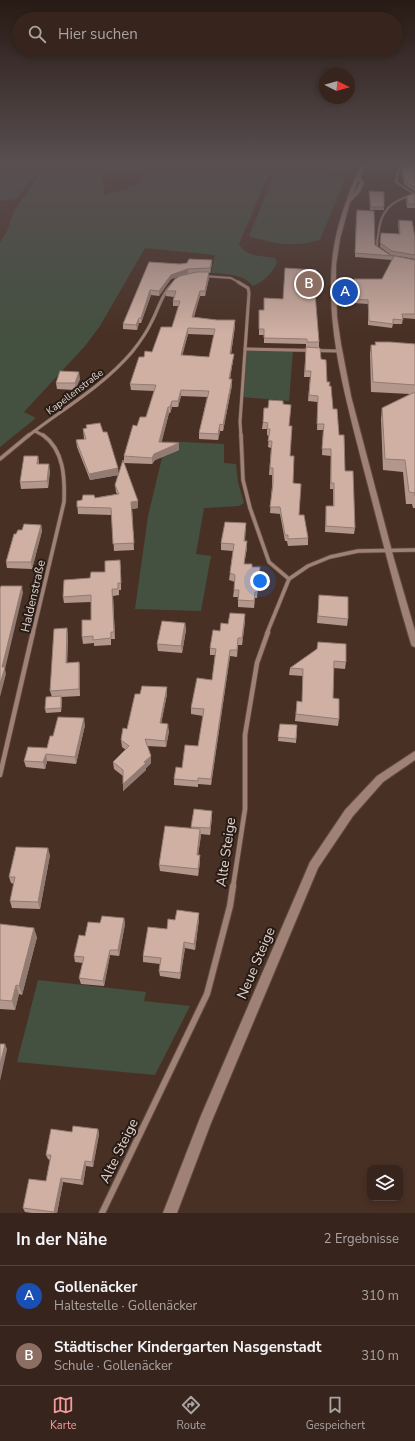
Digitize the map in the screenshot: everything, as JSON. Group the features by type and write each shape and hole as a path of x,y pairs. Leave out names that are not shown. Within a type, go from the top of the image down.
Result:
{"street":[{"path":"342,221 334,264 333,289 334,317 339,351 348,395 388,550 415,644"},
{"path":"380,221 377,248 384,254"},
{"path":"198,276 232,278 248,288 249,293 240,422 243,480 250,508 269,562 289,579 308,566 330,557 358,551 415,550"},
{"name":"Kapellenstraße","path":"0,459 35,431 94,389 124,360 143,337 169,286 174,281 182,279"},
{"path":"244,349 339,351"},
{"name":"Haldenstraße","path":"0,775 64,502 66,483 64,467 57,452 48,439 35,431"},
{"name":"Alte Steige","path":"102,1213 207,994 230,906 245,809 246,735 257,663 273,617 289,579"},
{"name":"Neue Steige","path":"170,1213 211,1108 314,865 349,813 380,779 415,755"}],"green space":[{"path":"11,221 249,221 239,244 250,254 275,258 277,262 268,276 253,286 245,279 239,277 228,274 211,273 215,255 145,248 100,326 85,346 24,412 36,418 0,447 0,243"},
{"path":"255,221 328,221 320,240 301,244 276,243 249,236"},
{"path":"245,349 293,351 289,401 241,397"},
{"path":"166,441 224,444 224,463 236,464 238,482 244,503 239,506 204,508 196,554 211,556 201,611 135,609 148,516"},
{"path":"38,980 146,992 144,1001 190,1006 155,1075 17,1062"}],"building":[{"path":"357,221 374,221 375,245 390,255 415,260 415,314 402,314 403,320 393,319 393,324 369,321 368,300 354,299 354,279 382,279 394,256 355,253"},
{"path":"399,221 412,221 415,237 415,255 392,251 380,243 381,233 400,234"},
{"path":"189,259 212,260 210,268 188,269 171,275 159,291 150,290 141,318 139,318 136,325 123,324 149,262 180,264 187,263"},
{"path":"285,268 316,270 315,293 319,342 307,342 307,339 264,338 264,329 259,329 259,310 264,310 264,298 283,299"},
{"path":"197,272 209,272 205,291 200,291 192,317 217,320 235,320 230,354 234,354 229,379 232,379 223,425 220,424 218,434 199,433 209,391 181,390 178,401 172,401 170,407 168,407 159,442 179,443 154,454 152,458 124,456 133,425 137,426 140,417 146,417 156,385 130,384 139,357 144,357 145,351 152,352 161,327 172,327 180,301 173,301 176,291 166,291 175,279 180,276","holes":["188,328 215,329 209,357 181,355"]},
{"path":"375,342 415,344 415,385 373,382 371,345 376,345"},
{"path":"306,347 320,348 321,359 326,360 327,382 330,382 329,386 331,386 333,409 337,409 339,435 344,435 345,471 353,471 355,528 326,526 326,506 334,506 334,483 331,483 331,449 322,449 324,424 317,424 318,396 309,395 311,371 305,371"},
{"path":"60,371 79,372 75,383 56,383"},
{"path":"415,392 415,493 409,492 405,460 385,459 382,408"},
{"path":"269,400 283,401 283,404 291,405 289,426 292,426 290,456 294,456 293,483 301,484 299,515 304,515 308,538 288,539 288,535 285,535 280,507 270,507 273,484 273,468 270,468 272,441 268,441 270,429 267,429 268,423 263,422 264,408 268,408"},
{"path":"100,423 103,432 107,432 118,468 89,474 76,440 86,439 83,429 87,428 86,425"},
{"path":"24,456 38,456 37,464 49,464 47,481 20,482"},
{"path":"123,460 138,501 131,502 134,543 113,544 111,508 77,507 77,501 82,500 83,495 94,495 95,498 119,494 115,485"},
{"path":"225,522 246,523 244,541 247,541 244,564 252,564 252,567 260,567 257,592 255,592 254,601 238,600 239,590 234,590 235,575 230,573 234,544 221,543"},
{"path":"24,524 41,525 31,562 6,562 14,534 16,534 18,530 22,530"},
{"path":"120,560 121,583 118,583 118,589 112,589 114,632 111,632 111,638 93,640 93,636 82,637 82,620 91,620 91,595 63,597 64,580 90,578 91,572 105,572 105,561"},
{"path":"1,586 22,586 2,667 5,667 0,684 0,588"},
{"path":"319,595 348,597 348,619 318,616"},
{"path":"230,613 245,614 242,638 238,638 237,650 230,650 211,779 198,778 198,781 174,779 176,767 182,768 185,745 198,746 204,709 191,708 197,678 212,680 216,649 210,648 213,630 220,631 221,623 228,624"},
{"path":"162,621 185,623 181,646 157,644"},
{"path":"67,628 66,663 79,662 79,689 50,691 54,629"},
{"path":"318,642 346,644 346,662 334,661 333,698 339,699 339,719 296,714 297,701 302,702 303,669 290,668 317,649"},
{"path":"142,686 167,687 160,723 168,724 165,741 145,739 151,756 144,762 146,763 123,784 123,770 113,762 129,746 121,740 123,728 127,729 135,694 140,694"},
{"path":"61,696 61,708 45,709 46,697"},
{"path":"58,717 84,718 75,757 46,754 43,762 24,761 28,747 47,748 50,736 53,736"},
{"path":"280,724 297,725 296,739 278,737"},
{"path":"194,809 212,811 210,828 191,827"},
{"path":"165,826 200,829 197,855 200,855 198,869 159,865"},
{"path":"16,847 48,848 38,902 10,901 15,877 9,877"},
{"path":"177,910 199,913 194,944 184,942 180,973 159,971 161,958 143,956 148,927 167,929 168,919 175,920"},
{"path":"102,916 124,918 118,950 110,950 103,981 79,978 84,957 74,956 79,935 85,936 88,922 100,923"},
{"path":"0,924 34,928 19,986 16,985 12,1001 0,1000"},
{"path":"0,1044 5,1044 0,1065"},
{"path":"73,1126 98,1129 92,1162 85,1161 81,1180 61,1178 54,1212 23,1208 29,1179 46,1181 51,1155 46,1155 51,1129 72,1132"}],"place":[{"name":"Städtischer Kindergarten Nasgenstadt","path":"309,284"},
{"name":"Gollenäcker","path":"345,292"}]}
